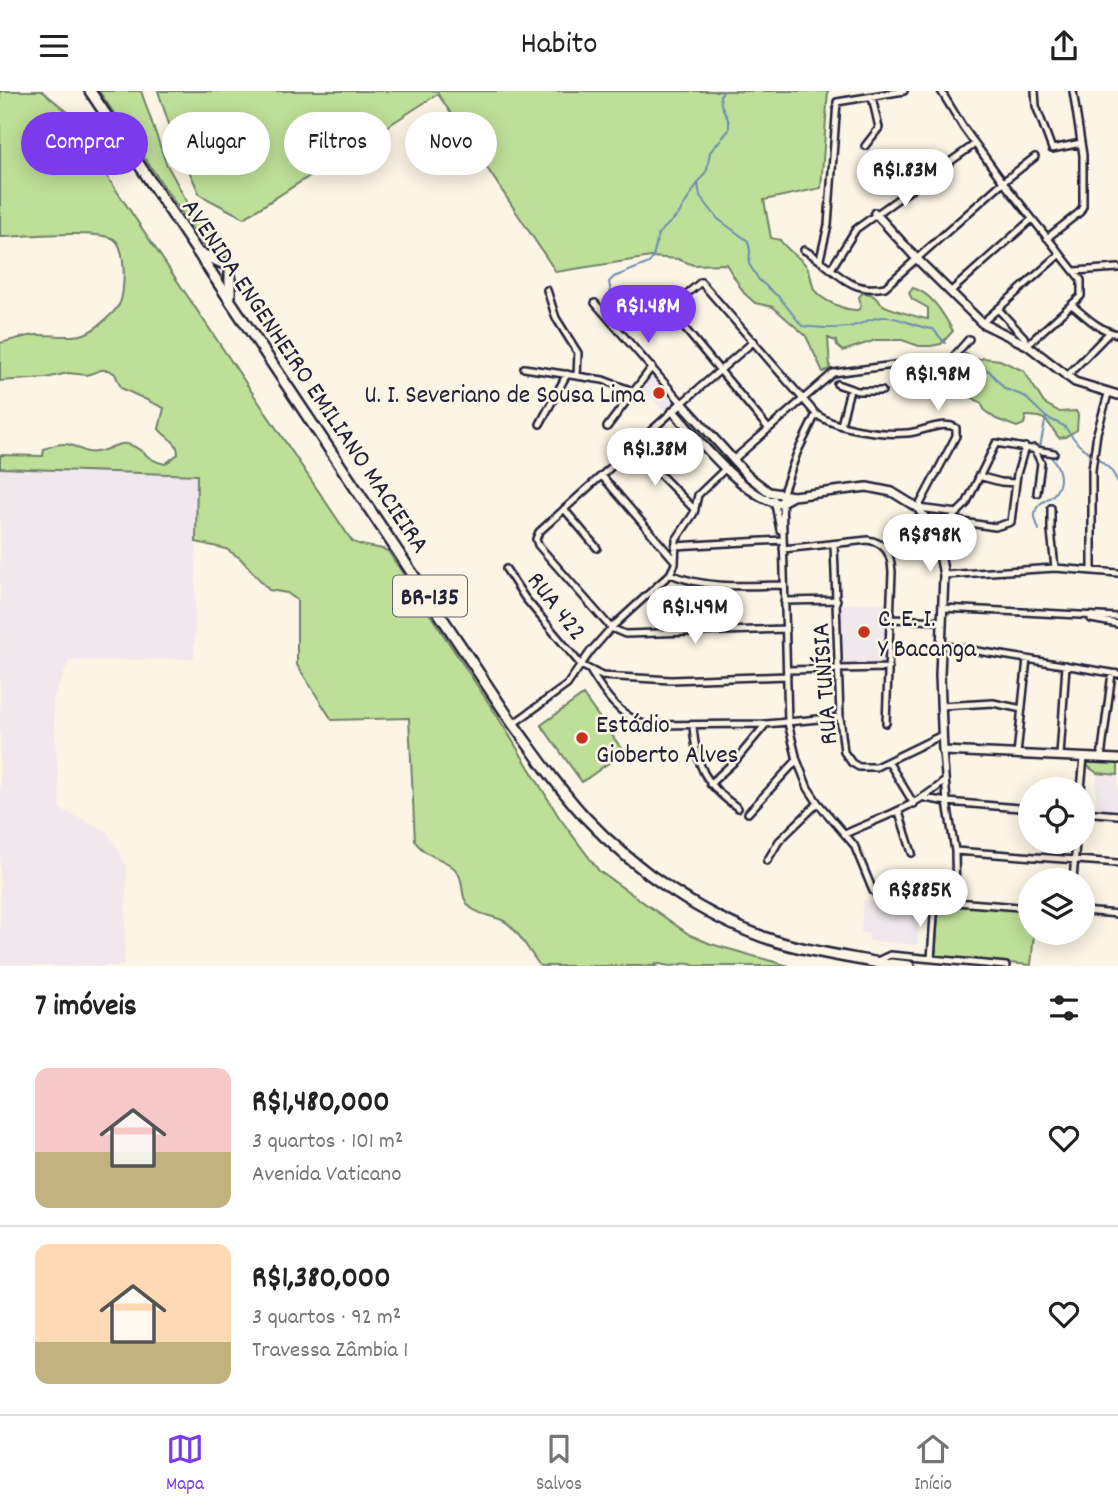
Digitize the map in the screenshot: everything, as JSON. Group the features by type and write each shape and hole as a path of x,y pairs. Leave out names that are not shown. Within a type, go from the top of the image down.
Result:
{"highway":[{"name":"AVENIDA ENGENHEIRO EMILIANO MACIEIRA","path":"90,91 513,724 585,817 638,865 680,895 742,927 774,940 879,963"},
{"path":"200,253 222,263"},
{"path":"230,273 230,298"},
{"name":"BR-135","path":"879,963 895,966"},
{"name":"BR-135","path":"879,963 909,966"}],"street":[{"path":"820,259 828,225 837,104 840,101 904,91"},
{"path":"941,91 1003,182 1075,271 1082,284 1081,296 1027,345"},
{"path":"1035,91 1036,106 1052,149 1081,143"},
{"path":"1047,238 1082,210 1084,169 1073,91"},
{"path":"865,146 879,128 872,97"},
{"path":"831,269 849,236 876,213 975,143"},
{"path":"804,250 820,259 849,284 885,287 1035,157"},
{"path":"876,213 917,259 982,323 1027,345 1066,377 1108,394 1118,395"},
{"path":"950,292 1032,219"},
{"path":"982,323 1060,254"},
{"path":"1075,271 1118,268"},
{"path":"768,428 671,313 671,307 698,283 703,282 816,414 830,422 894,433 916,432 948,424 956,428 956,436 918,508"},
{"path":"547,290 556,318 578,353 577,376"},
{"path":"594,303 733,460 757,484 778,498"},
{"path":"1072,305 1109,333 1118,334"},
{"path":"998,309 1027,345"},
{"path":"1066,377 1109,333"},
{"path":"733,460 838,371 902,364 940,371 946,369 969,339"},
{"path":"754,341 564,509 539,532 536,539 538,545 611,628 640,635 785,629"},
{"path":"607,427 652,367"},
{"path":"524,368 608,381 633,391"},
{"path":"540,424 567,374"},
{"path":"837,384 850,389 882,391"},
{"path":"841,425 850,389"},
{"path":"1092,569 1092,470 1097,433 1108,394"},
{"path":"673,411 726,468 761,498 867,487 892,492 918,508 936,534 944,575 941,646 942,735 947,803 955,851 956,903"},
{"path":"816,414 778,498 783,540 788,723 797,761 808,788 859,854 873,891 882,897 1018,907"},
{"path":"684,424 693,416"},
{"path":"936,534 969,499 996,443 1054,453"},
{"path":"950,520 995,527 1011,523 1016,483 1025,447"},
{"path":"634,448 695,510"},
{"path":"1034,449 1041,463 1037,493"},
{"path":"513,724 567,685 611,628 670,574 675,561 678,536 695,510 698,495 726,468"},
{"path":"602,476 675,561"},
{"path":"978,476 1016,483"},
{"path":"918,508 958,513"},
{"path":"1051,508 1055,568"},
{"path":"564,509 597,548"},
{"path":"675,546 783,540"},
{"path":"783,549 868,540 879,543 887,550 892,572 886,723"},
{"name":"RUA TUNÍSIA","path":"834,544 839,717 843,748 852,763 868,769 889,763 942,735"},
{"path":"944,575 1055,568 1118,573"},
{"name":"RUA 422","path":"506,569 525,598 581,665 591,672 616,678 671,680 889,668"},
{"path":"670,574 687,581 710,585 783,585"},
{"path":"784,601 836,600"},
{"path":"943,608 1118,617"},
{"path":"1084,617 1118,624"},
{"path":"891,619 942,621"},
{"path":"941,646 1115,674 1101,758"},
{"path":"1017,754 1027,659"},
{"path":"1060,756 1066,665"},
{"path":"591,672 611,703 630,719 656,727 766,725 839,717"},
{"path":"941,706 993,703 1022,709"},
{"path":"710,784 736,760 766,725"},
{"path":"693,726 697,759 710,784 716,792 738,808"},
{"path":"943,751 1118,759"},
{"path":"1082,777 1084,757"},
{"path":"748,813 797,761"},
{"path":"889,763 914,804"},
{"path":"845,834 900,812 925,798 945,782"},
{"path":"925,798 947,803 1018,808"},
{"path":"767,861 779,841 818,803"},
{"path":"900,812 912,853"},
{"path":"1095,813 1118,815"},
{"path":"955,851 1118,863"},
{"path":"1074,868 1075,854"},
{"path":"931,959 935,901"},
{"path":"1095,912 1118,913"},
{"path":"879,963 890,955 1006,966"}],"shaded area":[{"name":"U. I. Severiano de Sousa Lima","path":"653,372 678,401 665,413 640,385"},
{"path":"0,468 198,475 194,659 69,661 53,700 60,809 107,831 127,866 124,966 0,966"},
{"name":"C. E. I. Y Bacanga","path":"889,603 885,666 843,664 839,604"},
{"path":"1097,773 1118,775 1118,811 1095,809"},
{"path":"863,900 920,905 917,945 869,941 869,934 861,933"}],"green space":[{"path":"0,91 42,91 68,112 21,112 21,175 106,175 352,541 388,551 498,717 559,817 599,871 690,935 711,944 789,966 540,966 507,923 471,908 463,895 460,877 454,868 425,851 415,841 409,718 332,720 297,665 297,600 287,593 269,590 240,558 226,549 196,542 197,475 0,468 0,455 43,456 44,449 61,444 92,452 127,444 165,464 178,454 174,443 159,429 164,408 121,388 115,374 109,370 87,375 68,373 46,378 0,381 0,343 32,336 72,336 88,332 104,321 120,303 124,278 120,249 112,238 74,234 0,237"},
{"path":"99,91 141,91 162,151 162,175 173,175 191,209 231,251 228,257 207,250 148,163 148,112 113,112"},
{"path":"158,91 828,91 821,188 764,200 771,238 780,240 807,266 814,289 834,304 858,310 861,306 859,297 866,293 890,308 928,319 928,308 912,299 909,293 913,288 932,300 953,331 941,344 931,346 919,346 902,340 876,340 843,351 836,341 828,338 830,369 823,372 806,336 773,307 755,303 744,293 726,264 693,265 678,259 651,257 556,272 492,175 497,175 497,112 450,112 438,94 410,112 405,112 405,115 391,124 391,112 284,112 284,175 311,175 244,218 200,195 191,175 270,175 270,112 165,112"},
{"path":"965,353 976,360 1000,360 1024,371 1044,403 1060,412 1076,411 1077,430 1059,438 1047,421 1040,417 1026,416 1024,424 1017,427 996,419 985,411 981,403 965,393 968,371 956,364"},
{"path":"700,427 771,496 770,498 735,474 695,432"},
{"name":"Estádio Gioberto Alves","path":"583,695 624,752 582,782 541,725"},
{"path":"1087,760 1118,761 1118,775 1097,773 1086,765"},
{"path":"939,904 1018,910 1018,945 1033,945 1031,965 935,957"}],"waterway":[{"path":"724,91 720,95 721,104 729,122 729,130 710,152 707,170 698,183 700,196 718,219 748,241 749,264 759,280 780,298 802,326 841,328 876,318 891,317 933,329 945,343"},
{"path":"615,321 609,282 614,277 649,263 653,258 658,234 678,215 698,183"},
{"path":"970,362 989,371 1005,389 1024,396 1046,417 1064,426 1079,445 1090,453"},
{"path":"1040,447 1046,417"},
{"path":"1039,530 1035,518 1036,510 1053,495 1060,480 1056,464 1049,455"},
{"path":"1097,458 1111,470 1118,482"}],"place":[{"name":"U. I. Severiano de Sousa Lima","path":"659,393"},
{"name":"C. E. I. Y Bacanga","path":"864,632"},
{"name":"Estádio Gioberto Alves","path":"582,738"}]}
